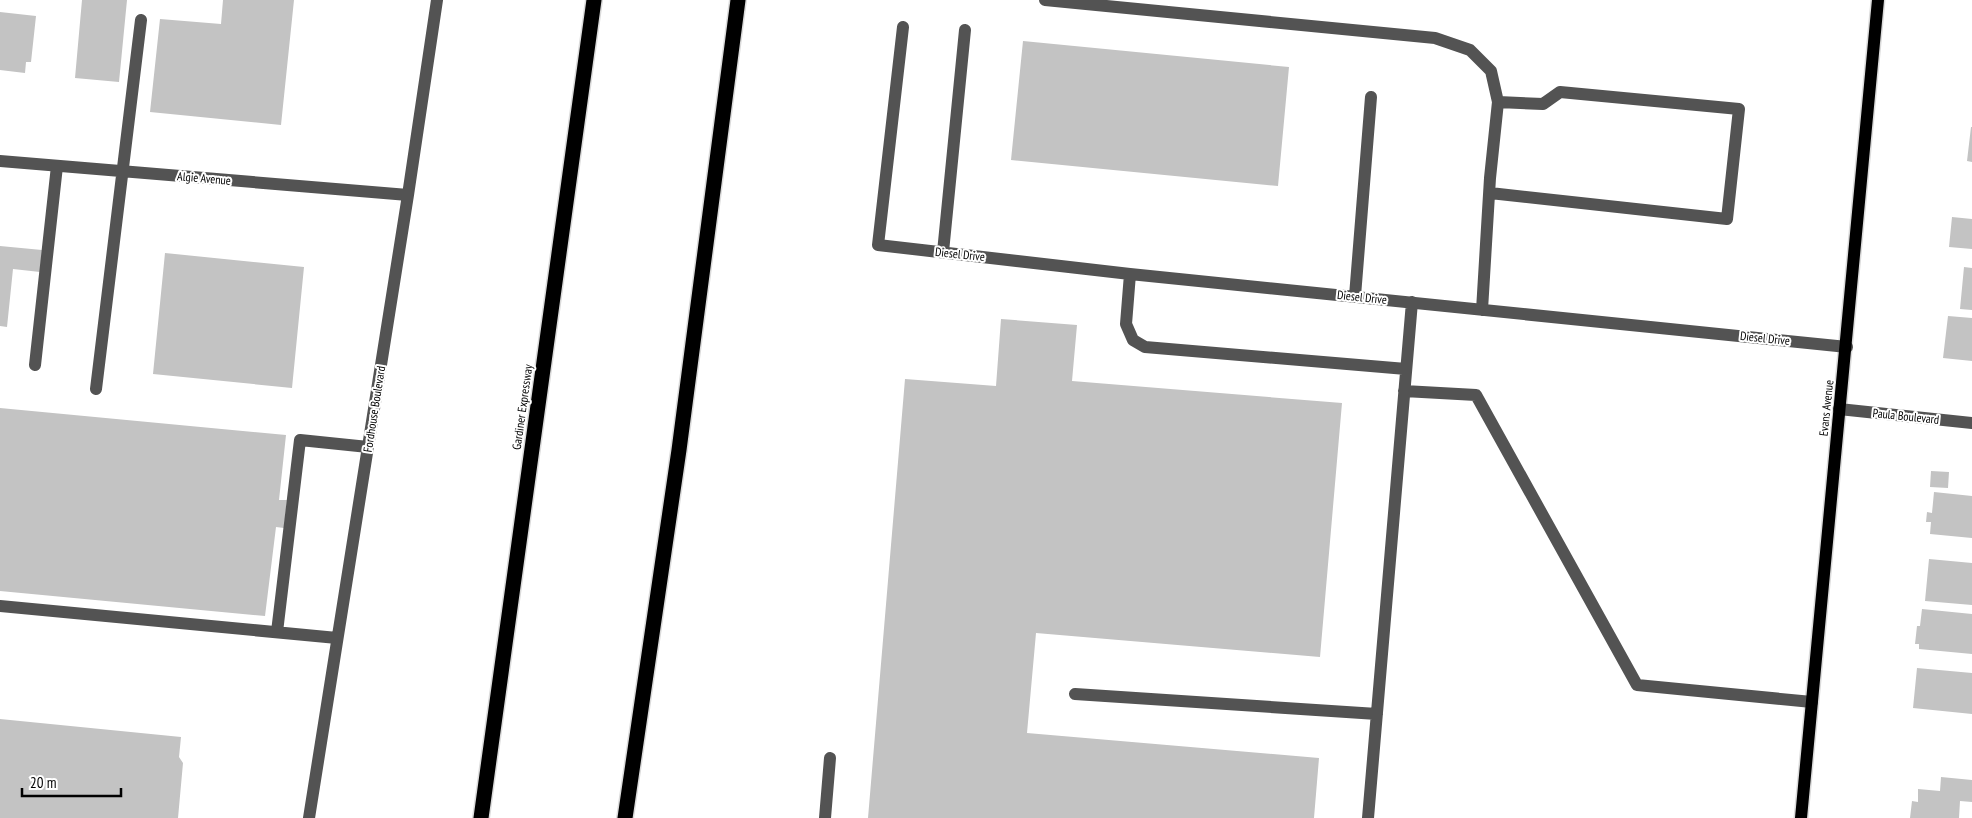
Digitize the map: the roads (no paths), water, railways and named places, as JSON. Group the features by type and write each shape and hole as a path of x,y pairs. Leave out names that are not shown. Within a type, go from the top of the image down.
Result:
{"highway":[{"name":"Gardiner Expressway","path":"480,813 594,0"},
{"path":"625,818 679,450 738,0"}],"main road":[{"name":"Evans Avenue","path":"1801,818 1839,409 1847,346 1878,0"}],"street":[{"name":"Fordhouse Boulevard","path":"309,818 437,0"},
{"path":"1045,0 1435,38 1470,50 1491,71 1498,102 1482,310"},
{"path":"96,389 140,20"},
{"name":"Diesel Drive","path":"903,27 878,246 1130,274 1847,346"},
{"path":"943,252 965,30"},
{"path":"1490,193 1727,219 1739,109 1560,92 1543,104 1498,102"},
{"path":"1355,296 1371,97"},
{"name":"Algie Avenue","path":"0,161 408,195"},
{"path":"34,365 57,166"},
{"path":"1130,274 1126,324 1133,340 1145,347 1406,369"},
{"path":"1368,818 1412,302"},
{"path":"1404,391 1476,395 1637,684 1812,702"},
{"name":"Paula Boulevard","path":"1839,409 1972,423"},
{"path":"277,632 300,440 368,447"},
{"path":"0,606 338,638"},
{"path":"1076,694 1377,714"},
{"path":"825,818 830,758"}]}
